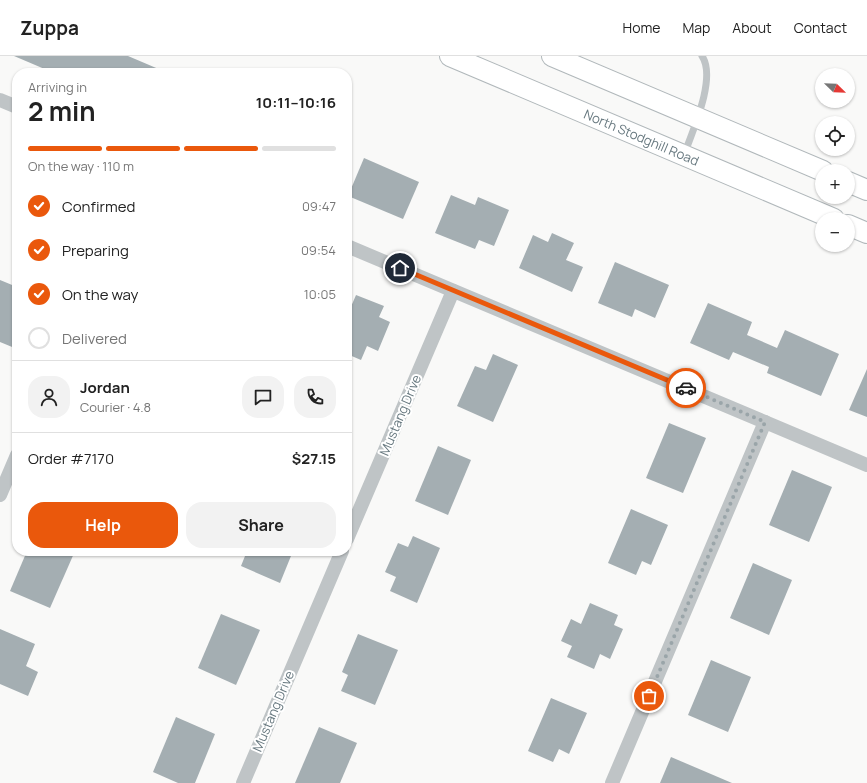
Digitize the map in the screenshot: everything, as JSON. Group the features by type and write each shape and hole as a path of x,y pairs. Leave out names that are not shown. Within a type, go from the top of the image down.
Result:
{"main road":[{"name":"North Stodghill Road","path":"450,56 818,212"},
{"path":"552,56 815,168"},
{"path":"855,185 867,190"},
{"path":"855,228 867,233"}],"street":[{"path":"0,100 12,105"},
{"path":"352,248 867,465"},
{"name":"Mustang Drive","path":"352,527 453,291"},
{"path":"612,783 765,422"},
{"path":"0,495 12,467"},
{"name":"Mustang Drive","path":"243,783 340,556"}],"lane":[{"path":"684,155 706,92 708,76 702,56"}],"building":[{"path":"14,56 128,56 156,68 42,68"},
{"path":"364,158 419,182 403,219 352,198 352,186"},
{"path":"451,195 475,205 478,197 509,210 494,246 479,240 475,249 435,233"},
{"path":"552,233 574,243 566,260 583,267 572,292 519,268 533,235 548,242"},
{"path":"615,262 669,285 655,318 635,309 632,317 598,303"},
{"path":"0,280 12,285 12,347 0,342"},
{"path":"356,295 384,306 379,317 390,322 378,351 367,346 361,360 352,356 352,304"},
{"path":"708,303 752,322 747,335 777,348 785,330 839,354 821,396 767,373 769,367 733,352 729,360 690,343"},
{"path":"493,354 518,365 493,422 457,406 475,366 486,370"},
{"path":"867,369 867,417 849,410"},
{"path":"669,423 706,438 683,493 646,478"},
{"path":"438,446 471,460 448,515 415,501"},
{"path":"792,470 832,487 809,542 769,525"},
{"path":"631,509 668,525 651,565 642,561 636,575 608,563"},
{"path":"413,536 440,548 417,603 390,591 396,577 385,572 398,543 408,547"},
{"path":"25,556 73,556 50,608 10,591"},
{"path":"245,556 291,556 280,583 241,566"},
{"path":"753,563 792,580 769,635 730,618"},
{"path":"590,603 618,615 614,625 623,629 610,659 600,654 594,669 567,657 572,646 561,641 571,619 581,624"},
{"path":"221,614 260,630 236,685 198,668"},
{"path":"0,629 35,644 26,666 38,672 28,696 0,684"},
{"path":"358,634 398,650 375,705 341,691 348,675 342,672"},
{"path":"711,660 751,677 728,732 688,715"},
{"path":"551,698 587,713 569,754 559,749 553,762 528,751"},
{"path":"176,717 215,734 195,783 178,783 153,772"},
{"path":"319,727 357,743 340,783 295,783"},
{"path":"671,757 732,783 660,783"}],"way so far":[{"path":"649,696 765,422 686,388"}],"route":[{"path":"400,268 686,388"}]}
